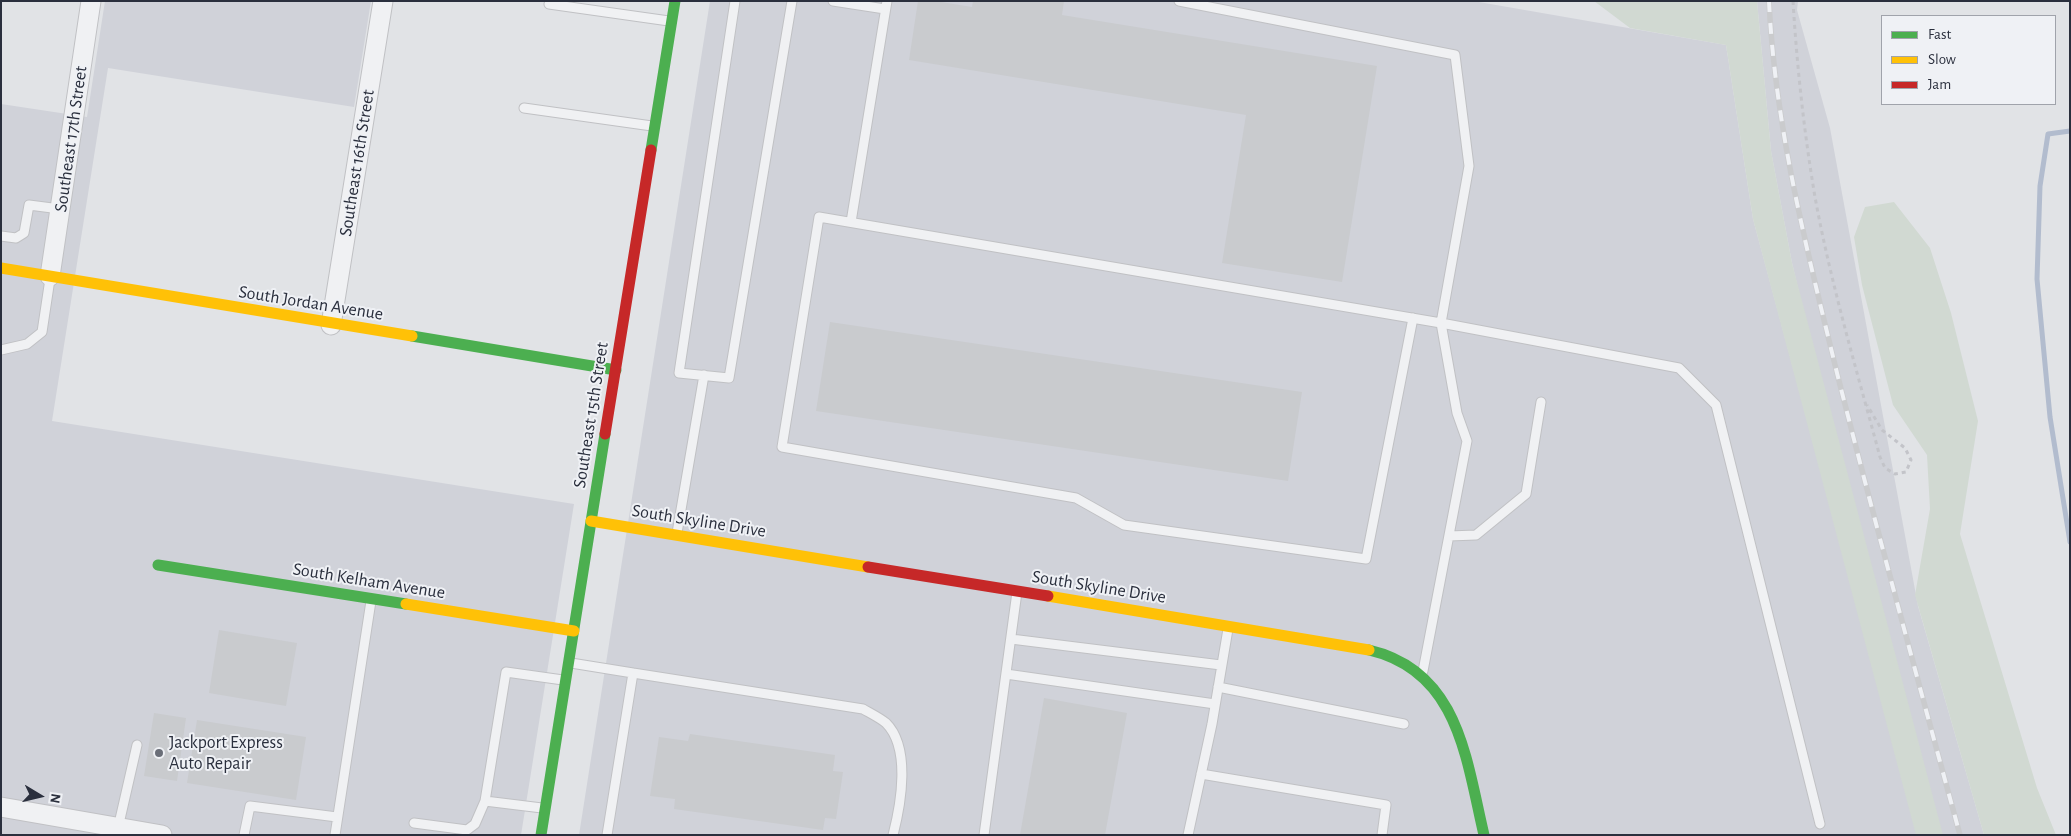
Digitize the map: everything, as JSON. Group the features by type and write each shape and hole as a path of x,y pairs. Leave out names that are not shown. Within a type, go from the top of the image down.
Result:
{"street":[{"name":"Southeast 17th Street","path":"50,276 91,1"},
{"name":"Southeast 16th Street","path":"332,325 382,1"},
{"name":"Southeast 15th Street","path":"541,835 675,1"},
{"name":"South Jordan Avenue","path":"1,268 332,325 616,370"},
{"name":"South Skyline Drive","path":"592,521 1374,651 1403,661 1423,674 1439,691 1446,704 1457,730 1484,835"},
{"name":"South Kelham Avenue","path":"158,565 574,631"},
{"path":"1,807 162,835"}],"lane":[{"path":"735,1 679,373 729,378 792,1"},
{"path":"833,1 886,5 851,222"},
{"path":"1179,1 1296,22 1455,55 1469,166 1441,323 1457,413 1467,441 1423,674"},
{"path":"549,4 672,22"},
{"path":"524,108 655,127"},
{"path":"1,236 16,238 24,233 29,205 60,209"},
{"path":"1413,318 1366,559 1124,525 1076,498 782,447 819,217 1413,318 1679,368 1716,405 1820,824"},
{"path":"1,350 28,344 42,332 50,276"},
{"path":"677,535 704,375"},
{"path":"1449,536 1476,535 1526,494 1541,402"},
{"path":"984,835 1017,591"},
{"path":"335,835 371,599"},
{"path":"1188,835 1215,704 1228,626"},
{"path":"1011,639 1221,665"},
{"path":"569,662 863,709 886,724 899,746 902,773 898,813 893,835"},
{"path":"414,823 467,830 475,824 485,801 506,672 566,680"},
{"path":"607,835 632,673"},
{"path":"1006,674 1215,704"},
{"path":"1218,687 1404,724"},
{"path":"118,828 137,745"},
{"path":"1201,774 1386,805 1382,835"},
{"path":"485,801 544,808"},
{"path":"244,835 250,806 337,817"}],"path":[{"path":"1793,1 1799,87 1815,197 1837,300 1867,405 1885,468 1895,474 1906,472 1911,460 1905,448 1882,430 1867,405"}],"shaded area":[{"path":"105,1 371,1 354,107 108,68 52,421 574,504 521,835 1,835 1,104 87,117"},
{"path":"710,1 1473,1 1726,45 1753,219 1919,835 579,835"},
{"path":"1594,1 1757,1 1771,151 1792,263 1943,835 1916,835 1753,219 1726,45 1630,28"},
{"path":"1757,1 1798,1 1797,10 1830,128 1918,606 1984,835 1928,835 1792,263 1771,151"},
{"path":"1894,202 1930,248 1951,313 1978,421 1960,534 2037,788 2056,835 1984,835 1915,595 1930,509 1927,455 1893,405 1862,285 1854,237 1865,207"}],"building":[{"path":"918,1 935,1 972,7 973,1 1064,1 1062,15 1377,66 1342,282 1222,263 1246,115 909,60"},
{"path":"830,322 1302,392 1288,481 816,411"},
{"path":"219,630 297,643 286,706 209,693"},
{"path":"1044,698 1127,713 1105,835 1020,835"},
{"path":"154,713 186,718 177,781 144,776"},
{"path":"197,720 306,737 296,800 187,783"},
{"path":"690,734 835,755 833,771 843,772 836,819 825,818 823,830 674,809 675,799 650,796 659,737 688,741"}],"waterway":[{"path":"2070,131 2048,134 2040,186 2037,279 2050,417 2070,542"}],"railway":[{"path":"1769,1 1772,48 1785,142 1804,235 1837,373 1960,835"}],"traffic: fast":[{"path":"651,150 675,1"},
{"path":"412,336 616,370"},
{"path":"541,835 605,434"},
{"path":"158,565 406,604"},
{"path":"1369,650 1399,661 1422,677 1440,698 1454,722 1463,749 1484,835"}],"traffic: slow":[{"path":"1,268 412,336"},
{"path":"591,521 868,567"},
{"path":"1048,596 1369,650"},
{"path":"406,604 574,631"}],"traffic: jam":[{"path":"605,434 651,150"},
{"path":"868,567 1048,596"}],"place":[{"name":"Jackport Express Auto Repair","path":"159,753"}]}
